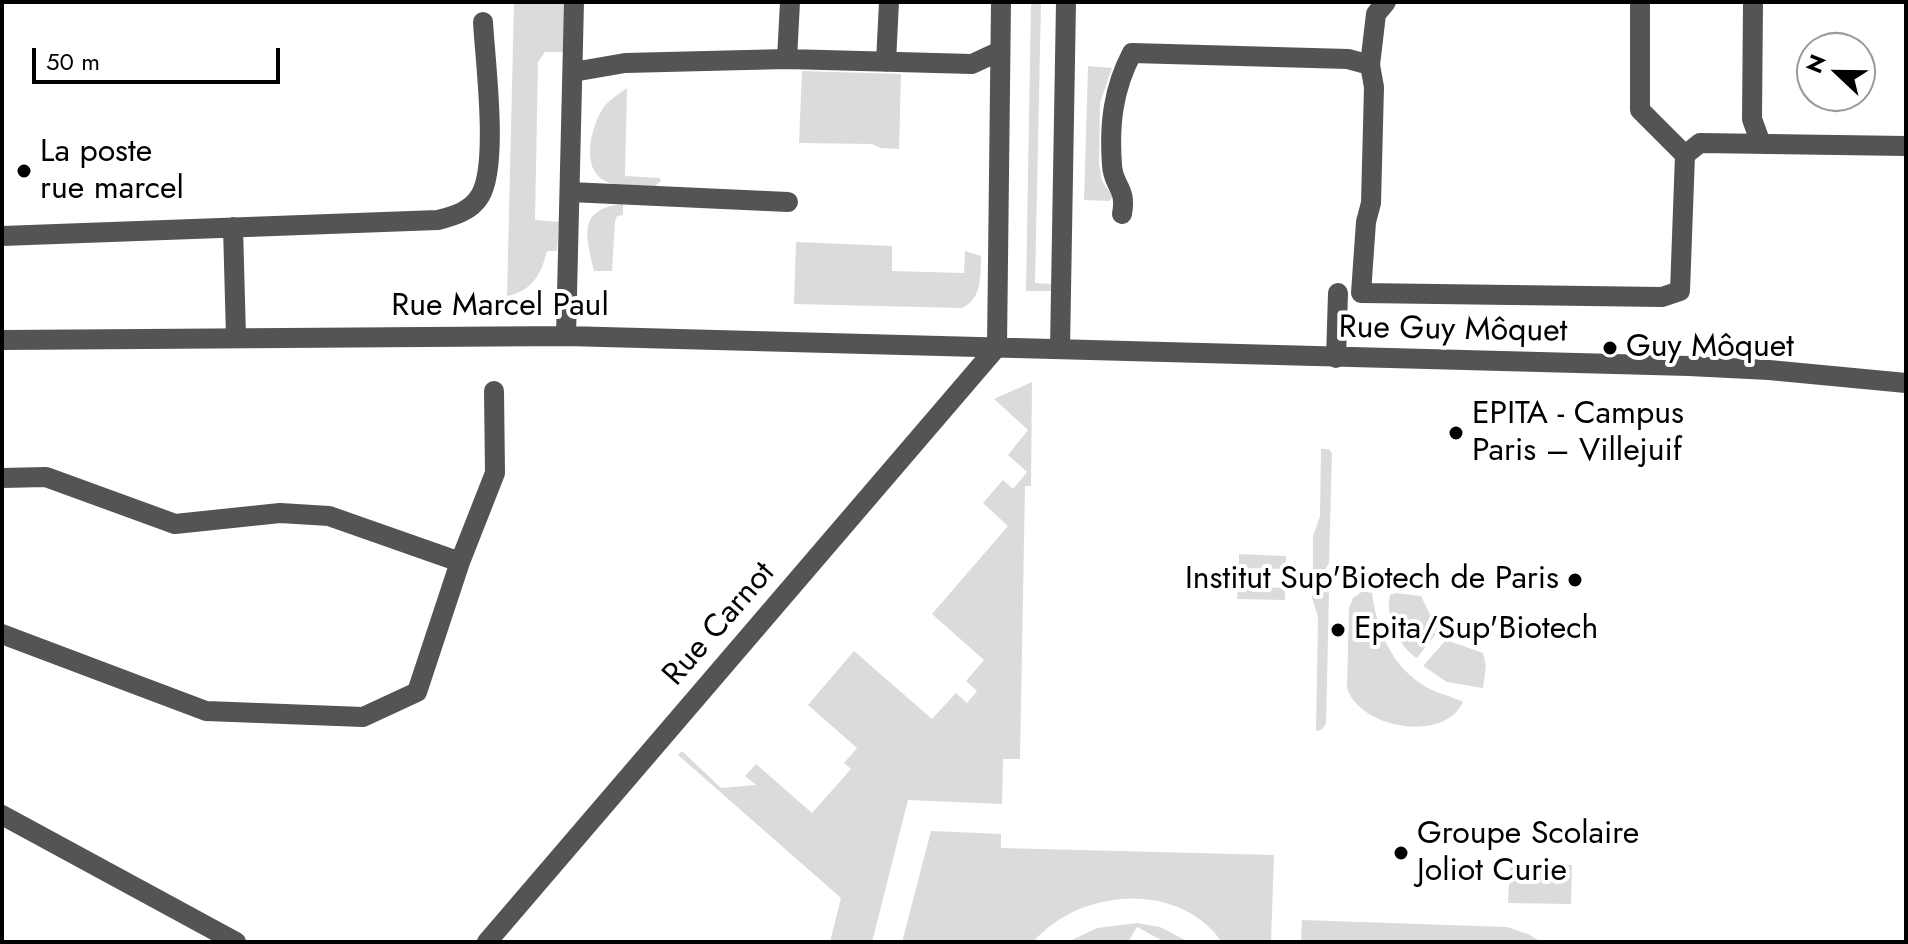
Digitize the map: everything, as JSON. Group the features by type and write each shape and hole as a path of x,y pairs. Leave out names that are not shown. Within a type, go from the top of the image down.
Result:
{"street":[{"path":"566,336 574,2"},
{"path":"787,59 790,2"},
{"path":"886,62 889,2"},
{"path":"997,347 1001,2"},
{"path":"1060,349 1066,2"},
{"path":"1386,2 1376,14 1370,65 1374,87 1371,203 1366,222 1361,293 1662,297 1680,291 1685,155 1640,110 1640,2"},
{"path":"1753,2 1752,119 1761,144"},
{"path":"2,236 438,220 456,215 480,196 487,179 490,150 483,22"},
{"path":"573,72 625,63 787,59 972,64 1000,51"},
{"path":"1122,214 1125,198 1112,169 1114,96 1132,53 1348,59 1370,65"},
{"path":"1685,155 1700,143 1906,146"},
{"path":"570,192 788,202"},
{"path":"233,227 236,337"},
{"path":"1336,358 1338,293"},
{"name":"Rue Marcel Paul","path":"2,340 566,336 997,347"},
{"name":"Rue Guy Môquet","path":"997,347 1689,366 1906,383"},
{"name":"Rue Carnot","path":"487,942 997,347"},
{"path":"2,634 206,711 363,717 417,692 460,562 495,473 494,391"},
{"path":"2,478 46,477 175,524 280,513 329,516 460,562"},
{"path":"2,815 236,942"}],"shaded area":[{"path":"514,2 567,2 566,52 545,52 538,62 535,220 559,222 557,251 547,251 542,267 529,286 507,296"},
{"path":"1031,2 1041,2 1035,283 1051,284 1051,291 1026,291"},
{"path":"1088,66 1112,68 1100,103 1099,164 1102,181 1113,197 1109,201 1084,200"},
{"path":"802,71 901,74 899,149 880,148 872,144 799,143"},
{"path":"627,88 625,176 660,178 661,181 654,187 611,183 597,175 592,167 590,147 599,116 608,102"},
{"path":"623,204 623,215 617,216 615,222 612,271 594,271 587,237 591,219 597,212"},
{"path":"796,242 892,246 892,271 964,273 965,251 981,256 979,286 974,298 962,308 794,304"},
{"path":"1032,382 1031,486 1025,486 1020,759 1003,759 1002,804 908,800 872,942 830,942 841,898 678,755 682,751 721,788 756,785 745,776 756,764 812,813 851,769 844,763 857,748 808,705 854,651 932,719 956,693 967,703 977,691 966,681 984,660 932,614 1008,526 983,503 1003,480 1013,489 1027,472 1008,455 1028,430 994,399"},
{"path":"1321,449 1329,449 1332,454 1329,563 1325,570 1313,571 1313,536 1320,516"},
{"path":"1239,554 1286,556 1286,569 1239,568"},
{"path":"1238,586 1285,588 1285,600 1237,599"},
{"path":"1315,586 1325,586 1329,593 1326,724 1316,731 1318,617 1312,598"},
{"path":"1363,591 1372,593 1382,634 1405,670 1428,688 1463,702 1453,715 1439,723 1403,726 1368,713 1355,702 1347,688 1349,608 1353,598"},
{"path":"1390,595 1421,596 1438,631 1417,658 1399,639 1391,621"},
{"path":"1446,640 1483,653 1486,666 1483,688 1447,682 1423,666"},
{"path":"931,831 1001,834 1001,848 1274,855 1271,942 1222,942 1203,922 1181,908 1129,898 1076,910 1053,924 1033,942 902,942"},
{"path":"1510,863 1572,865 1571,904 1508,903"},
{"path":"1302,920 1507,927 1541,942 1301,942"},
{"path":"1137,923 1160,927 1189,942 1165,942 1137,927 1128,942 1068,942 1097,928"}],"place":[{"name":"La poste rue marcel","path":"24,171"},
{"name":"Guy Môquet","path":"1610,348"},
{"name":"EPITA - Campus Paris – Villejuif","path":"1456,433"},
{"name":"Institut Sup'Biotech de Paris","path":"1575,580"},
{"name":"Epita/Sup'Biotech","path":"1338,630"},
{"name":"Groupe Scolaire Joliot Curie","path":"1401,853"}]}
